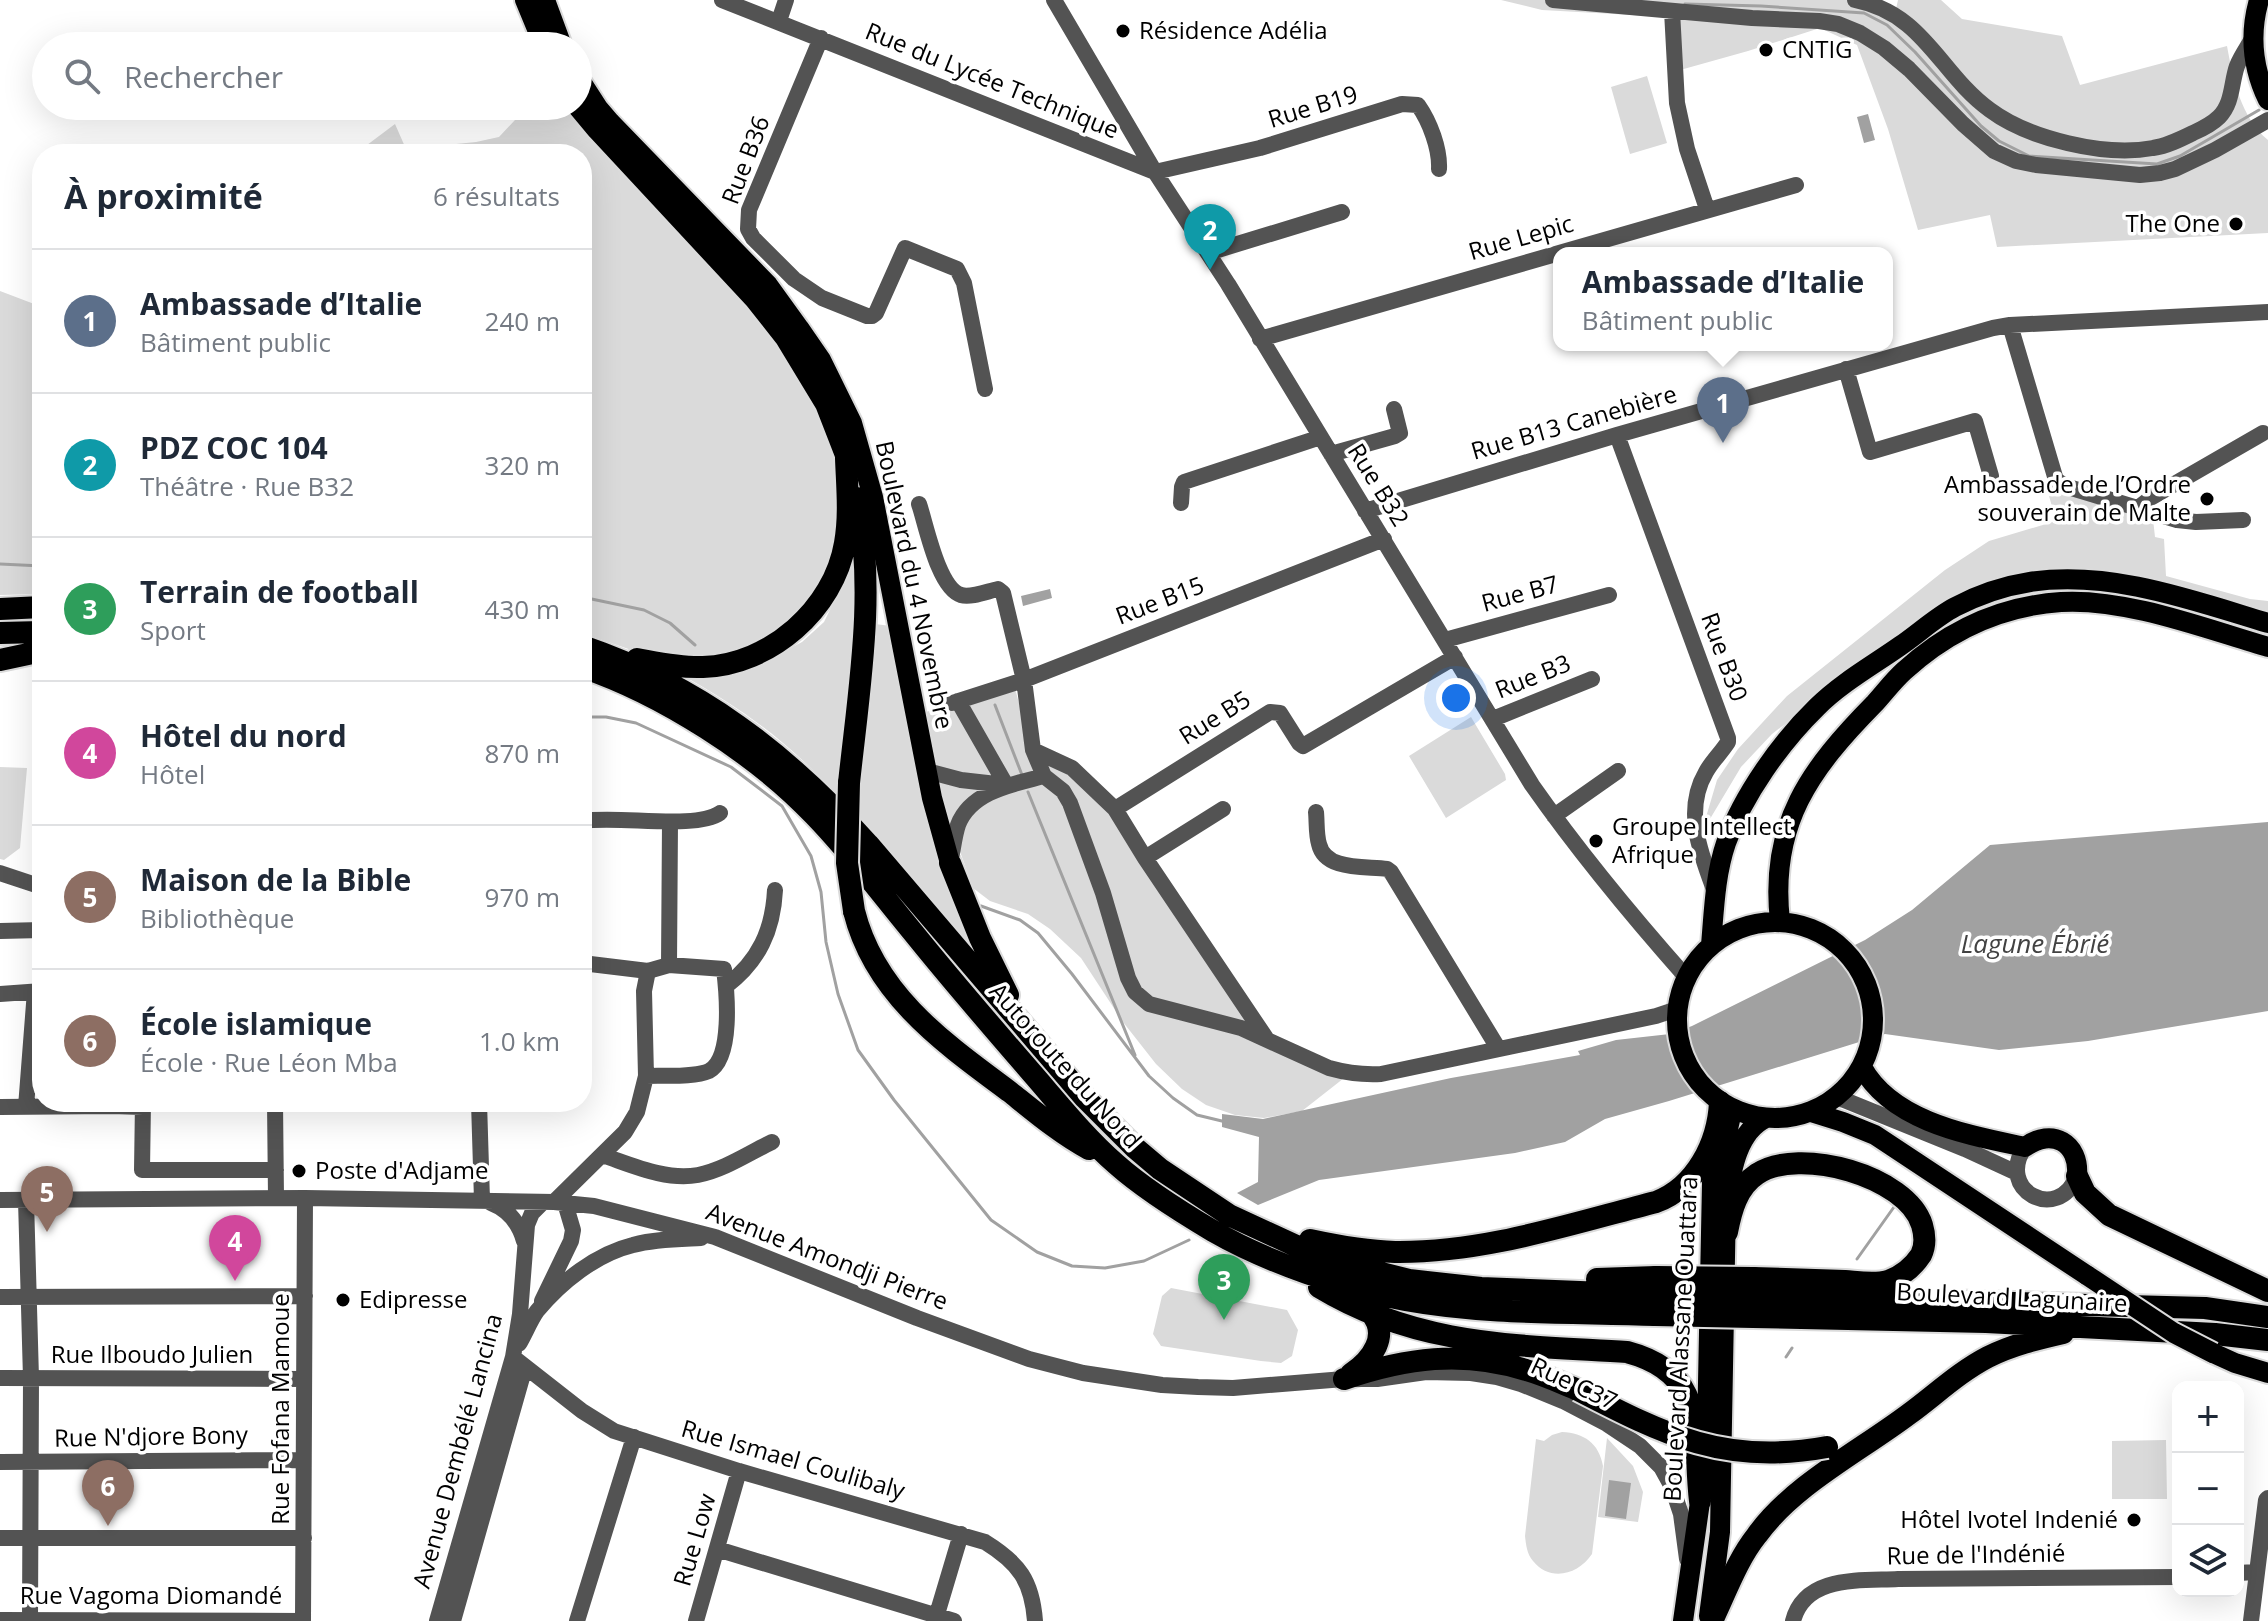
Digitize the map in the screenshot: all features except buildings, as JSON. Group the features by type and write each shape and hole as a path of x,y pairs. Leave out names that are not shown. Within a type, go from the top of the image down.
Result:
{"highway":[{"path":"609,655 673,666 705,667 748,657 789,634 808,617 823,597 840,562 848,518 846,458"},
{"path":"846,458 858,500 867,577 866,621 849,783 847,863 854,911 867,949 906,1008 951,1048 1079,1144 1116,1164"},
{"path":"0,609 32,607"},
{"path":"0,633 32,632"},
{"name":"Autoroute du Nord","path":"592,649 666,681 724,715 793,768 868,844 1085,1098 1134,1147 1229,1215 1326,1258 1409,1280 1481,1288 1655,1296"},
{"path":"0,660 32,653"},
{"name":"Autoroute du Nord","path":"592,671 655,699 708,730 779,782 849,853 1046,1089 1116,1164 1215,1232 1279,1262 1367,1291 1440,1306 1482,1309 1655,1296"},
{"path":"950,863 980,938 1027,1032"},
{"path":"1261,1231 1348,1248 1395,1252 1435,1250 1508,1241 1656,1202 1687,1183 1700,1166 1716,1131 1720,1101"},
{"path":"1655,1296 1753,1297 1886,1282 1906,1271 1924,1247 1918,1213 1891,1188 1837,1167 1797,1164 1765,1169 1750,1180 1736,1201 1727,1232"},
{"path":"2077,1176 2085,1193 2109,1215 2268,1291"},
{"path":"1279,1262 1326,1291 1371,1313 1442,1336 1627,1352 1660,1364 1676,1377 1689,1397 1695,1417 1700,1501"},
{"path":"1655,1296 1753,1297"},
{"name":"Boulevard Lagunaire","path":"1753,1297 2205,1308 2268,1317"},
{"name":"Boulevard Lagunaire","path":"1753,1297 1910,1319 2215,1334 2268,1340"},
{"path":"1344,1379 1366,1361 1379,1341 1378,1321 1371,1313"},
{"path":"1710,1621 1757,1534 1802,1488 1985,1358 2029,1341 2084,1328"},
{"path":"1344,1379 1402,1362 1464,1359 1498,1363 1528,1370 1578,1390 1620,1412 1697,1444 1766,1454 1827,1447 1855,1439 1911,1413"}],"main road":[{"path":"525,0 538,32"},
{"path":"545,0 557,32"},
{"path":"2259,0 2252,39 2257,73 2268,100"},
{"name":"Boulevard du 4 Novembre","path":"592,99 610,122 768,285 821,360 840,397 861,450 873,497 932,798 950,863"},
{"name":"Boulevard du 4 Novembre","path":"589,120 755,300 785,338 825,404 846,458"},
{"path":"1711,945 1715,892 1726,843 1758,782 1787,740 1818,705 1953,608 1988,592 2030,582 2099,581 2141,587 2268,623"},
{"path":"1780,921 1779,863 1786,833 1807,785 1846,732 1903,672 1957,631 2010,610 2065,602 2097,603 2147,613 2268,647"},
{"path":"1780,921 1807,926 1839,945 1861,971 1871,997 1873,1027 1865,1060 1837,1097 1795,1117 1766,1118 1720,1101 1688,1066 1680,1046 1677,1017 1686,977 1711,945 1733,930 1749,924 1780,921"},
{"path":"1865,1060 1876,1089 1922,1117 1972,1135 2025,1147 2043,1138 2062,1141 2076,1156 2077,1176"},
{"name":"Boulevard Alassane Ouattara","path":"1683,1621 1707,1432 1711,1194 1715,1166 1730,1128 1720,1101"},
{"path":"1811,1112 1875,1135 2174,1333 2235,1363 2268,1373"},
{"path":"1710,1621 1720,1532 1726,1203 1732,1171 1742,1144 1755,1123 1766,1118"}],"street":[{"name":"Rue du Lycée Technique","path":"722,0 1155,172"},
{"path":"779,21 786,0"},
{"name":"Rue B32","path":"1054,0 1155,172 1554,816 1686,977"},
{"path":"1553,0 1838,24 1884,48 1994,151 2026,163 2140,175 2160,173 2215,150 2268,120"},
{"path":"1855,0 1890,12 1909,25 1970,93 1991,111 2027,131 2109,149 2158,148 2213,122 2227,106 2237,65 2252,39"},
{"path":"1672,11 1677,103 1687,149 1707,209"},
{"name":"Rue B36","path":"821,38 749,210 748,229 753,238 794,279 822,298 867,316 876,313 905,248 957,269 964,283 985,389"},
{"name":"Rue B19","path":"1155,172 1260,148 1411,103 1418,105 1428,123 1439,155 1439,169"},
{"name":"Rue Lepic","path":"1576,247 1796,185"},
{"path":"1208,253 1342,212"},
{"name":"Rue Lepic","path":"1260,339 1553,254"},
{"name":"Rue B13 Canebière","path":"1365,511 1617,435 2010,325 2268,312"},
{"path":"2010,325 2056,480 2065,486 2187,521 2243,520"},
{"path":"1846,369 1870,452 1975,421 1991,476"},
{"path":"1331,454 1400,433 1394,409"},
{"path":"2138,508 2263,433"},
{"name":"Rue B30","path":"1617,435 1728,738 1726,746 1704,774 1698,789 1696,812 1699,851 1715,892"},
{"path":"1181,503 1184,482 1321,437"},
{"path":"919,504 936,560 957,593 963,596 998,589 1003,593 1024,680 1033,750 1044,776 1063,791 1070,803 1103,893 1128,978 1135,992 1149,1004 1219,1021 1329,1068 1363,1075 1381,1074 1656,1016 1677,1017"},
{"name":"Rue B15","path":"1006,785 955,702 1024,680 1384,539"},
{"name":"Rue B7","path":"1445,640 1609,595"},
{"name":"Rue B5","path":"1115,809 1270,712 1280,713 1303,746 1455,657"},
{"name":"Rue B3","path":"1493,719 1592,679"},
{"path":"1033,750 1072,768 1115,809 1267,1039"},
{"path":"927,771 961,780 1006,785"},
{"path":"1554,816 1618,771"},
{"path":"950,863 959,824 968,809 1006,785 1044,776"},
{"path":"1145,858 1223,809"},
{"path":"1316,812 1323,855 1345,865 1391,872 1498,1048"},
{"path":"592,820 613,818 670,822 712,818 720,813"},
{"path":"669,965 670,822"},
{"path":"0,873 32,884"},
{"path":"726,986 742,974 768,934 774,913 775,890"},
{"path":"0,931 32,930"},
{"path":"592,964 648,971 669,965 724,969 724,1048 720,1061 709,1070 696,1074 646,1076"},
{"path":"554,1202 631,1124 637,1112 646,1076 644,991 648,971"},
{"path":"0,994 32,991"},
{"path":"26,1107 32,1049"},
{"path":"1837,1097 2017,1173"},
{"path":"0,1107 32,1107"},
{"path":"143,1112 142,1170 276,1170"},
{"path":"275,1112 276,1198"},
{"path":"479,1112 482,1200 506,1211 521,1230 526,1249"},
{"path":"602,1155 649,1171 682,1177 714,1171 772,1142"},
{"path":"2025,1147 2019,1155 2019,1182 2025,1190 2041,1199 2059,1197 2067,1192 2077,1176"},
{"name":"Avenue Amondji Pierre","path":"0,1200 305,1198 482,1200 594,1206 715,1237 917,1318 1029,1359 1083,1373 1162,1385 1233,1388 1344,1379"},
{"name":"Rue Fofana Mamoue","path":"303,1621 305,1198"},
{"path":"26,1200 31,1378 30,1620"},
{"name":"Avenue Dembélé Lancina","path":"437,1621 536,1313 571,1241 571,1219 554,1202 532,1213 527,1225 519,1362"},
{"path":"536,1313 576,1275 615,1250 636,1244 715,1237"},
{"path":"0,1297 305,1296"},
{"path":"453,1621 519,1362"},
{"name":"Rue Ismael Coulibaly","path":"519,1362 596,1421 634,1437 739,1471 985,1542 1003,1553 1026,1581 1033,1600 1035,1621"},
{"name":"Rue C37","path":"1344,1379 1377,1379 1426,1372 1471,1373 1497,1377 1552,1396 1595,1417 1640,1446 1661,1467 1681,1514 1689,1572"},
{"name":"Rue Ilboudo Julien","path":"0,1378 304,1379"},
{"path":"577,1621 634,1437"},
{"name":"Rue N'djore Bony","path":"0,1462 303,1460"},
{"name":"Rue Low","path":"696,1621 739,1471"},
{"path":"2251,1621 2268,1498"},
{"path":"936,1618 961,1534"},
{"path":"0,1538 304,1538"},
{"path":"717,1549 954,1621"},
{"path":"2244,1573 2256,1572"},
{"name":"Rue de l'Indénié","path":"1793,1621 1804,1599 1816,1589 1830,1584 1898,1579 2172,1577"},
{"name":"Rue Vagoma Diomandé","path":"0,1620 303,1621"}],"shaded area":[{"path":"1501,0 1878,0 1896,9 1898,0 1941,0 1962,19 2062,36 2080,85 2227,46 2235,84 2245,109 2268,140 2268,233 1997,247 1990,215 1918,230 1888,129 1857,45 1820,28 1673,72 1668,17 1542,10"},
{"path":"1647,76 1667,143 1630,154 1611,87"},
{"path":"515,120 580,120 631,182 748,305 778,341 817,407 836,457 838,545 806,608 765,643 704,660 640,653 592,636 592,144 456,144 499,137"},
{"path":"395,124 404,144 368,144"},
{"path":"0,291 32,303 32,594 0,595"},
{"path":"2046,485 2153,519 2155,537 2164,539 2166,576 2268,601 2268,612 2040,571 1991,581 1956,595 1900,632 1772,734 1741,767 1701,834 1717,780 1738,749 1787,696 1945,570 1989,541 2056,521"},
{"path":"854,548 856,621 839,798 773,734 682,675 758,665 802,642 824,622 850,569"},
{"path":"875,624 891,626 922,803 978,956 858,816"},
{"path":"1014,685 1031,747 1068,770 1105,806 1264,1033 1353,1071 1302,1111 1264,1118 1235,1115 1206,1105 1182,1089 1156,1064 1123,1022 1081,958 1050,929 1028,914 990,901 973,888 941,798 926,712"},
{"path":"1471,717 1506,780 1446,818 1409,756"},
{"path":"0,767 27,768 20,848 4,860 0,859"},
{"path":"1171,1288 1287,1310 1298,1330 1292,1356 1281,1363 1161,1346 1153,1334 1162,1296"},
{"path":"1562,1432 1577,1434 1594,1445 1603,1466 1592,1554 1572,1571 1555,1574 1540,1568 1533,1561 1525,1536 1536,1439 1544,1441"},
{"path":"1607,1438 1633,1466 1643,1492 1638,1522 1598,1517"},
{"path":"2166,1440 2167,1499 2112,1499 2112,1441"}],"water":[{"path":"1868,114 1875,140 1864,143 1857,117"},
{"path":"1050,589 1052,598 1023,606 1021,596"},
{"name":"Lagune Ébrié","path":"2268,822 2268,1011 2088,1041 1999,1050 1885,1034 1605,1119 1565,1142 1515,1153 1319,1180 1258,1205 1237,1193 1258,1182 1259,1137 1222,1127 1222,1114 1263,1119 1451,1078 1580,1055 1578,1051 1616,1040 1670,1034 1865,940 1912,910 1990,845"},
{"path":"1609,1480 1631,1483 1626,1519 1605,1516"}],"waterway":[{"path":"1685,4 1864,13 1887,25 1915,52 1981,126 1999,141 2029,156 2157,164 2180,156 2259,110"},
{"path":"0,564 32,566"},
{"path":"592,599 644,610 670,623 695,645"},
{"path":"995,705 1022,775"},
{"path":"592,717 636,723 731,767 782,806 811,856 821,892 826,942 838,994 858,1050 894,1100 991,1220 1037,1252 1072,1266 1105,1268 1144,1261 1189,1240"},
{"path":"1028,792 1135,1055"},
{"path":"981,906 1020,920 1038,933 1149,1076 1197,1115 1226,1122"},
{"path":"1857,1259 1894,1207"},
{"path":"1786,1357 1792,1348"}],"place":[{"name":"Résidence Adélia","path":"1123,31"},
{"name":"CNTIG","path":"1766,50"},
{"name":"The One","path":"2236,224"},
{"name":"PDZ COC 104","path":"1210,270"},
{"name":"Ambassade d’Italie","path":"1723,443"},
{"name":"Ambassade de l’Ordre souverain de Malte","path":"2207,499"},
{"name":"Groupe Intellect Afrique","path":"1596,841"},
{"name":"Poste d'Adjame","path":"299,1171"},
{"name":"Maison de la Bible","path":"47,1232"},
{"name":"Hôtel du nord","path":"235,1281"},
{"name":"Edipresse","path":"343,1300"},
{"name":"Terrain de football","path":"1224,1320"},
{"name":"Hôtel Ivotel Indenié","path":"2134,1520"},
{"name":"École islamique","path":"108,1526"}]}
